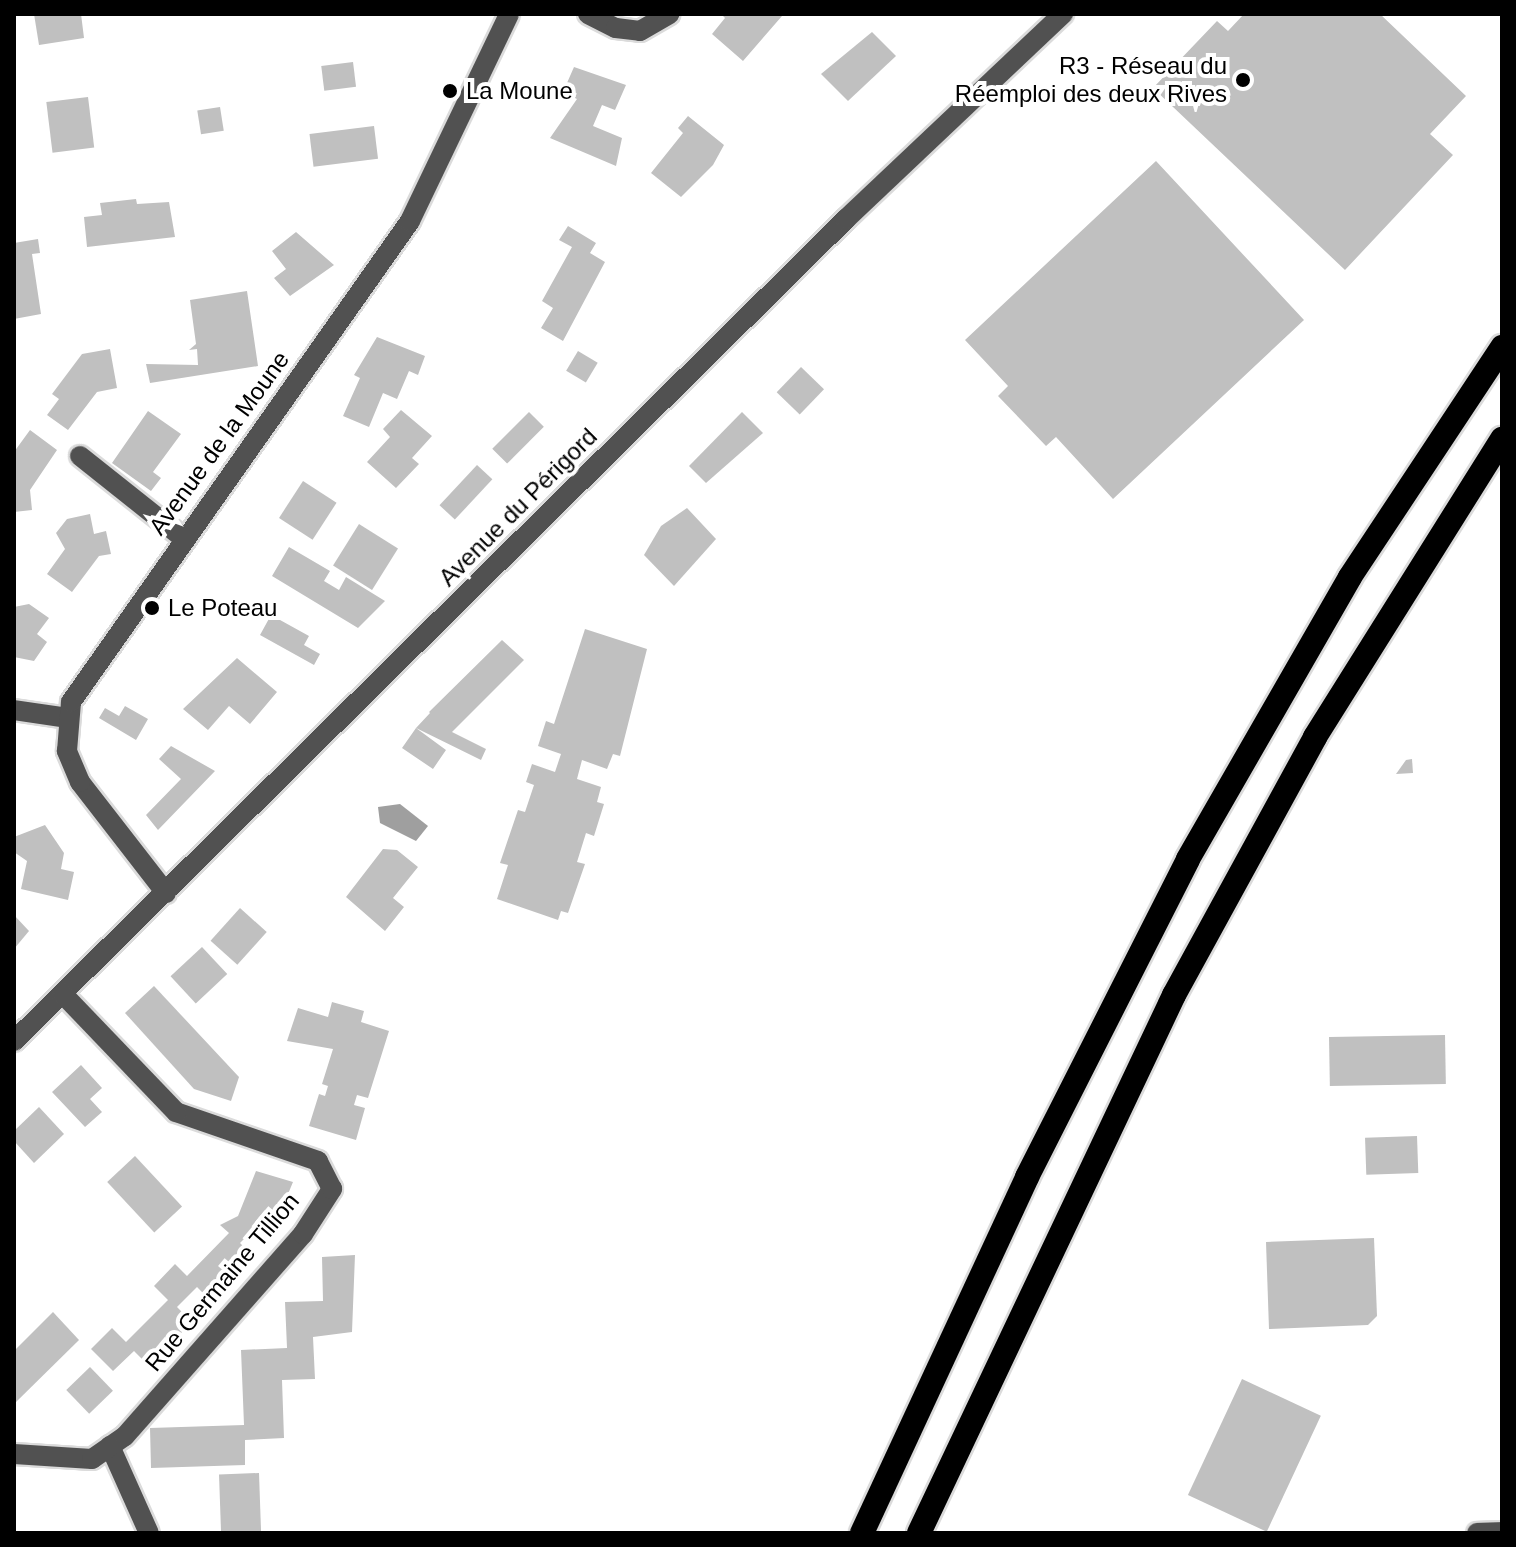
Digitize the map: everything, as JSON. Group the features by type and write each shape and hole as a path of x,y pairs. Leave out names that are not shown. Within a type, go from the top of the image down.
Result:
{"highway":[{"path":"862,1533 1027,1177 1188,859 1350,577 1502,347"},
{"path":"919,1533 1182,982 1315,737 1502,439"}],"street":[{"name":"Avenue de la Moune","path":"166,893 80,782 67,751 68,718 81,683 410,221 509,14"},
{"path":"588,14 616,28 640,31 669,14"},
{"name":"Avenue du Périgord","path":"14,1041 897,169 1063,14"},
{"path":"80,456 183,538"},
{"path":"14,710 68,718"},
{"name":"Rue Germaine Tillion","path":"14,1454 92,1459 110,1446 303,1234 332,1189 318,1161 176,1112 63,994"},
{"path":"110,1446 149,1533"},
{"path":"1477,1533 1502,1532"}],"shaded area":[{"path":"400,804 428,826 416,841 380,823 378,807"}],"building":[{"path":"34,14 81,14 84,38 39,45"},
{"path":"721,14 782,16 743,61 712,34 725,18"},
{"path":"1244,14 1380,14 1466,96 1430,134 1453,155 1345,270 1153,88 1217,21 1228,31"},
{"path":"872,32 896,56 848,101 821,74"},
{"path":"353,62 356,87 324,91 321,66"},
{"path":"574,67 626,85 615,110 602,105 593,126 622,138 616,166 550,138 577,99 563,92"},
{"path":"88,97 94,148 53,153 46,102"},
{"path":"220,107 224,131 201,134 197,111"},
{"path":"688,116 724,145 713,165 681,197 651,173 683,133 678,128"},
{"path":"374,126 378,159 314,167 309,134"},
{"path":"1156,161 1304,320 1113,499 1056,437 1046,446 998,396 1008,386 965,340"},
{"path":"136,199 137,204 169,202 175,237 87,247 84,217 102,215 100,203"},
{"path":"568,226 596,243 590,253 605,262 563,341 541,328 553,308 542,301 572,247 559,240"},
{"path":"296,232 334,265 290,296 274,278 286,269 272,251"},
{"path":"38,239 40,253 32,254 41,314 14,319 14,243"},
{"path":"247,291 258,366 150,383 146,364 198,365 197,349 189,350 196,344 190,300"},
{"path":"377,337 425,356 418,375 409,371 397,399 383,393 369,427 343,416 360,378 354,375"},
{"path":"110,349 117,388 97,392 68,430 47,415 59,399 52,394 82,354"},
{"path":"578,351 598,363 586,383 566,371"},
{"path":"801,367 824,389 800,414 777,392"},
{"path":"401,410 432,436 412,458 419,464 396,488 367,462 390,437 383,429"},
{"path":"148,411 181,434 153,472 161,478 151,491 112,463"},
{"path":"529,412 544,427 507,464 492,449"},
{"path":"742,412 763,433 706,483 689,466"},
{"path":"30,430 57,450 30,490 32,510 14,512 14,452"},
{"path":"477,465 492,479 455,520 439,505"},
{"path":"303,481 337,503 313,540 279,518"},
{"path":"687,508 716,539 674,586 644,555 661,526"},
{"path":"90,514 94,534 106,531 111,554 99,556 72,592 47,574 65,549 56,533 67,519"},
{"path":"359,524 398,548 372,590 333,566"},
{"path":"289,547 330,571 324,581 339,590 346,577 385,601 358,628 272,576"},
{"path":"29,604 49,618 37,634 47,642 34,661 14,657 14,607"},
{"path":"271,615 309,636 304,645 320,654 314,665 260,635"},
{"path":"585,629 647,649 620,756 613,754 607,769 582,760 577,779 601,787 597,802 604,804 594,836 586,833 577,862 585,864 568,913 561,911 558,920 497,899 508,865 500,863 518,810 525,812 534,785 526,782 532,764 555,772 561,754 538,746 546,721 554,724"},
{"path":"502,640 524,660 452,732 486,749 481,760 416,728"},
{"path":"237,658 277,692 250,724 229,706 208,730 183,709"},
{"path":"125,706 148,719 136,740 99,718 105,708 119,716"},
{"path":"416,728 446,750 433,769 402,748"},
{"path":"171,746 215,771 158,830 146,815 181,779 159,759"},
{"path":"1412,759 1413,773 1396,774 1406,760"},
{"path":"45,825 64,853 61,869 74,872 68,900 21,889 27,861 14,852 14,837"},
{"path":"383,849 397,850 418,867 393,898 404,907 385,931 346,897"},
{"path":"240,908 267,932 237,965 211,941"},
{"path":"14,915 29,931 14,949"},
{"path":"202,947 227,974 196,1003 171,976"},
{"path":"154,986 239,1077 231,1101 194,1089 125,1013"},
{"path":"332,1002 364,1011 361,1022 389,1031 368,1098 357,1095 354,1105 365,1108 356,1140 309,1126 319,1094 325,1096 328,1086 322,1084 333,1049 287,1041 298,1008 328,1017"},
{"path":"1445,1035 1446,1084 1330,1086 1329,1037"},
{"path":"81,1065 102,1088 90,1099 102,1112 85,1127 52,1092"},
{"path":"39,1107 64,1134 34,1163 14,1141 14,1131"},
{"path":"1417,1136 1418,1173 1366,1175 1365,1138"},
{"path":"135,1156 182,1206 154,1232 107,1182"},
{"path":"256,1171 293,1182 276,1223 262,1221 240,1243 255,1258 212,1302 197,1287 177,1307 192,1322 149,1366 134,1351 113,1371 91,1349 112,1328 126,1342 168,1300 154,1286 175,1264 187,1276 229,1233 220,1225 238,1216"},
{"path":"1374,1238 1377,1316 1368,1325 1269,1329 1266,1242"},
{"path":"355,1255 352,1332 313,1337 315,1379 282,1380 284,1438 245,1440 245,1465 151,1468 150,1428 244,1425 241,1350 287,1348 285,1302 323,1301 322,1257"},
{"path":"53,1312 79,1340 14,1404 14,1351"},
{"path":"90,1367 113,1391 89,1414 66,1390"},
{"path":"1242,1379 1321,1416 1267,1532 1188,1495"},
{"path":"259,1473 261,1533 221,1533 219,1474"}],"place":[{"name":"R3 - Réseau du Réemploi des deux Rives","path":"1243,80"},
{"name":"La Moune","path":"450,91"},
{"name":"Le Poteau","path":"152,608"}]}
